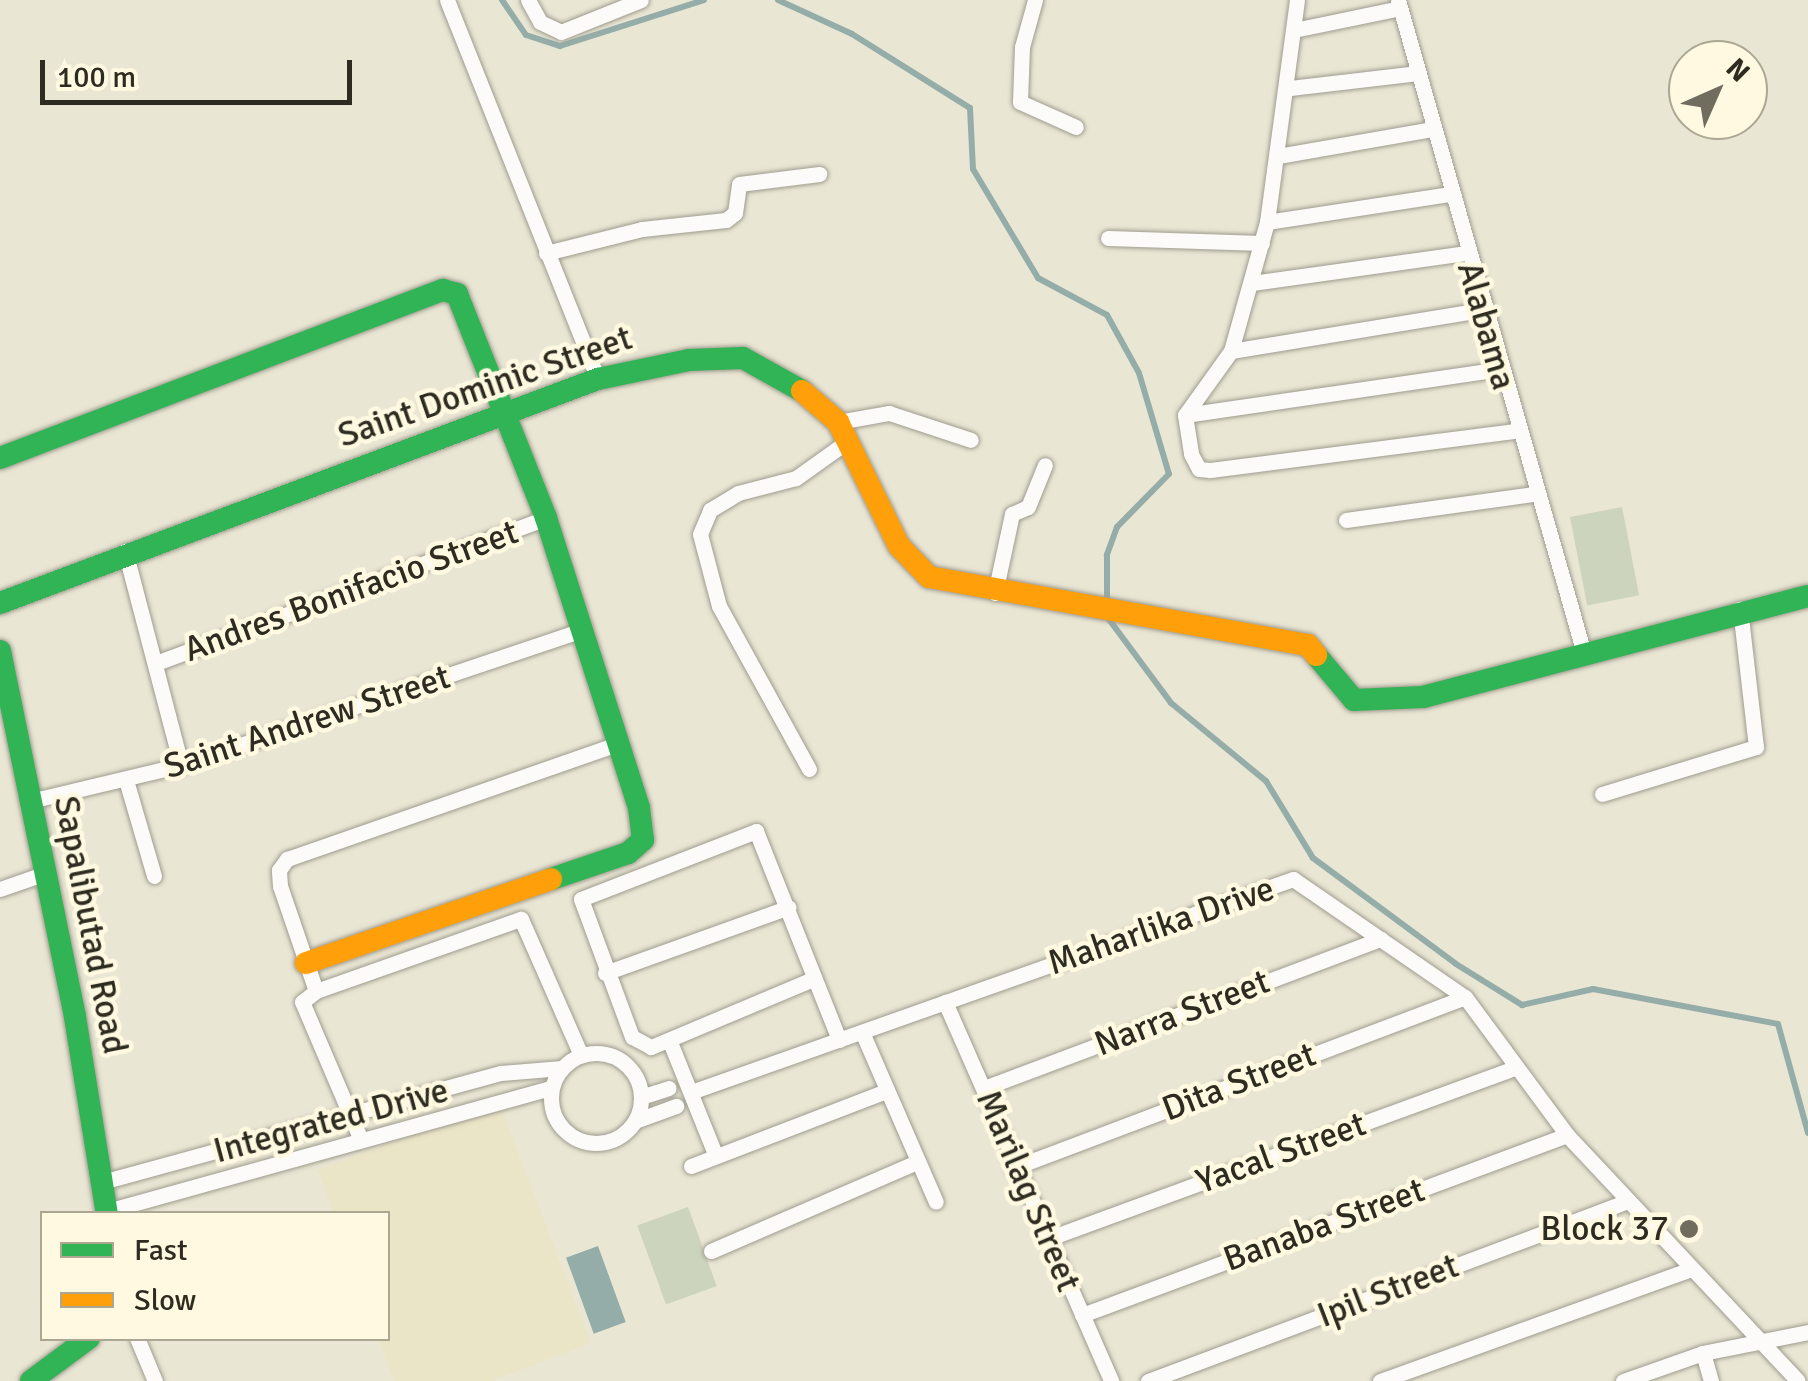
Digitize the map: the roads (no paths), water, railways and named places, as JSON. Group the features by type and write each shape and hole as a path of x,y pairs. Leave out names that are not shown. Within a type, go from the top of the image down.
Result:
{"street":[{"path":"446,0 598,380"},
{"path":"528,0 540,22 561,32 640,0"},
{"path":"1035,0 1022,47 1020,102 1076,128"},
{"path":"1297,0 1290,88 1268,222 1231,352 1185,415 1191,454 1200,469 1210,470 1516,431"},
{"path":"1294,30 1399,4"},
{"name":"Alabama","path":"1399,4 1465,253 1583,650"},
{"path":"1290,88 1418,73"},
{"path":"1278,156 1432,129"},
{"path":"546,253 642,229 726,220 736,213 739,184 819,174"},
{"path":"1268,222 1449,194"},
{"path":"1108,238 1262,242"},
{"path":"1252,282 1465,253"},
{"path":"0,458 452,289 508,410 546,518 643,829 635,848 306,963"},
{"path":"1231,352 1482,310"},
{"name":"Saint Dominic Street","path":"0,603 124,550 598,380 688,360 743,358 792,382 843,431 885,521 913,563 948,585 1082,601 1308,645 1349,695 1364,702 1422,697 1583,650"},
{"path":"1185,415 1500,369"},
{"path":"809,769 719,606 700,534 710,510 738,493 796,478 843,431 889,414 971,440"},
{"path":"995,593 1012,514 1028,507 1045,466"},
{"path":"1346,520 1534,494"},
{"name":"Andres Bonifacio Street","path":"156,663 546,518"},
{"path":"124,550 181,765"},
{"path":"1583,650 1740,609 1808,596"},
{"path":"1602,794 1756,747 1740,609"},
{"name":"Saint Andrew Street","path":"30,801 181,765 580,631"},
{"name":"Sapalibutad Road","path":"0,655 46,873 107,1211"},
{"path":"316,991 280,886 279,870 287,858 616,745"},
{"path":"126,780 154,876"},
{"path":"814,979 652,1047 632,1037 605,973 581,899 750,830 756,831 839,1040"},
{"path":"0,889 46,873"},
{"name":"Maharlika Drive","path":"683,1094 1293,879 1465,996 1568,1135 1798,1381"},
{"path":"605,973 789,907"},
{"path":"360,1140 302,1002 316,991 521,919 581,1055"},
{"name":"Narra Street","path":"984,1088 1381,938"},
{"name":"Dita Street","path":"1013,1168 1465,996"},
{"name":"Marilag Street","path":"945,1002 984,1088 1013,1168 1111,1381"},
{"path":"862,1032 936,1202"},
{"path":"670,1042 683,1094 715,1154"},
{"path":"635,1121 641,1098 622,1061 581,1055 562,1068 552,1088 562,1128 586,1142 614,1140 635,1121 683,1094"},
{"name":"Yacal Street","path":"1047,1239 1516,1067"},
{"name":"Integrated Drive","path":"102,1182 351,1118 502,1073 562,1068"},
{"name":"Integrated Drive","path":"111,1211 552,1088"},
{"path":"690,1166 886,1091"},
{"path":"641,1098 683,1094"},
{"path":"409,1101 417,1124"},
{"name":"Banaba Street","path":"1082,1315 1568,1135"},
{"path":"711,1251 917,1162"},
{"name":"Ipil Street","path":"1148,1381 1628,1201"},
{"path":"1380,1381 1690,1269"},
{"path":"1623,1381 1703,1353 1762,1345 1808,1332"},
{"path":"31,1381 86,1341"},
{"path":"138,1341 155,1381"},
{"path":"1703,1353 1711,1381"}],"water":[{"path":"598,1246 626,1322 594,1334 566,1258"}],"waterway":[{"path":"502,0 526,35 560,46 704,0"},
{"path":"778,0 852,34 970,108 973,169 1038,278 1107,315 1139,373 1169,474 1117,527 1107,555 1107,601"},
{"path":"1105,614 1171,703 1266,781 1313,858 1456,964 1522,1005 1593,989 1778,1024 1808,1133"}],"place":[{"name":"Block 37","path":"1689,1229"}]}
